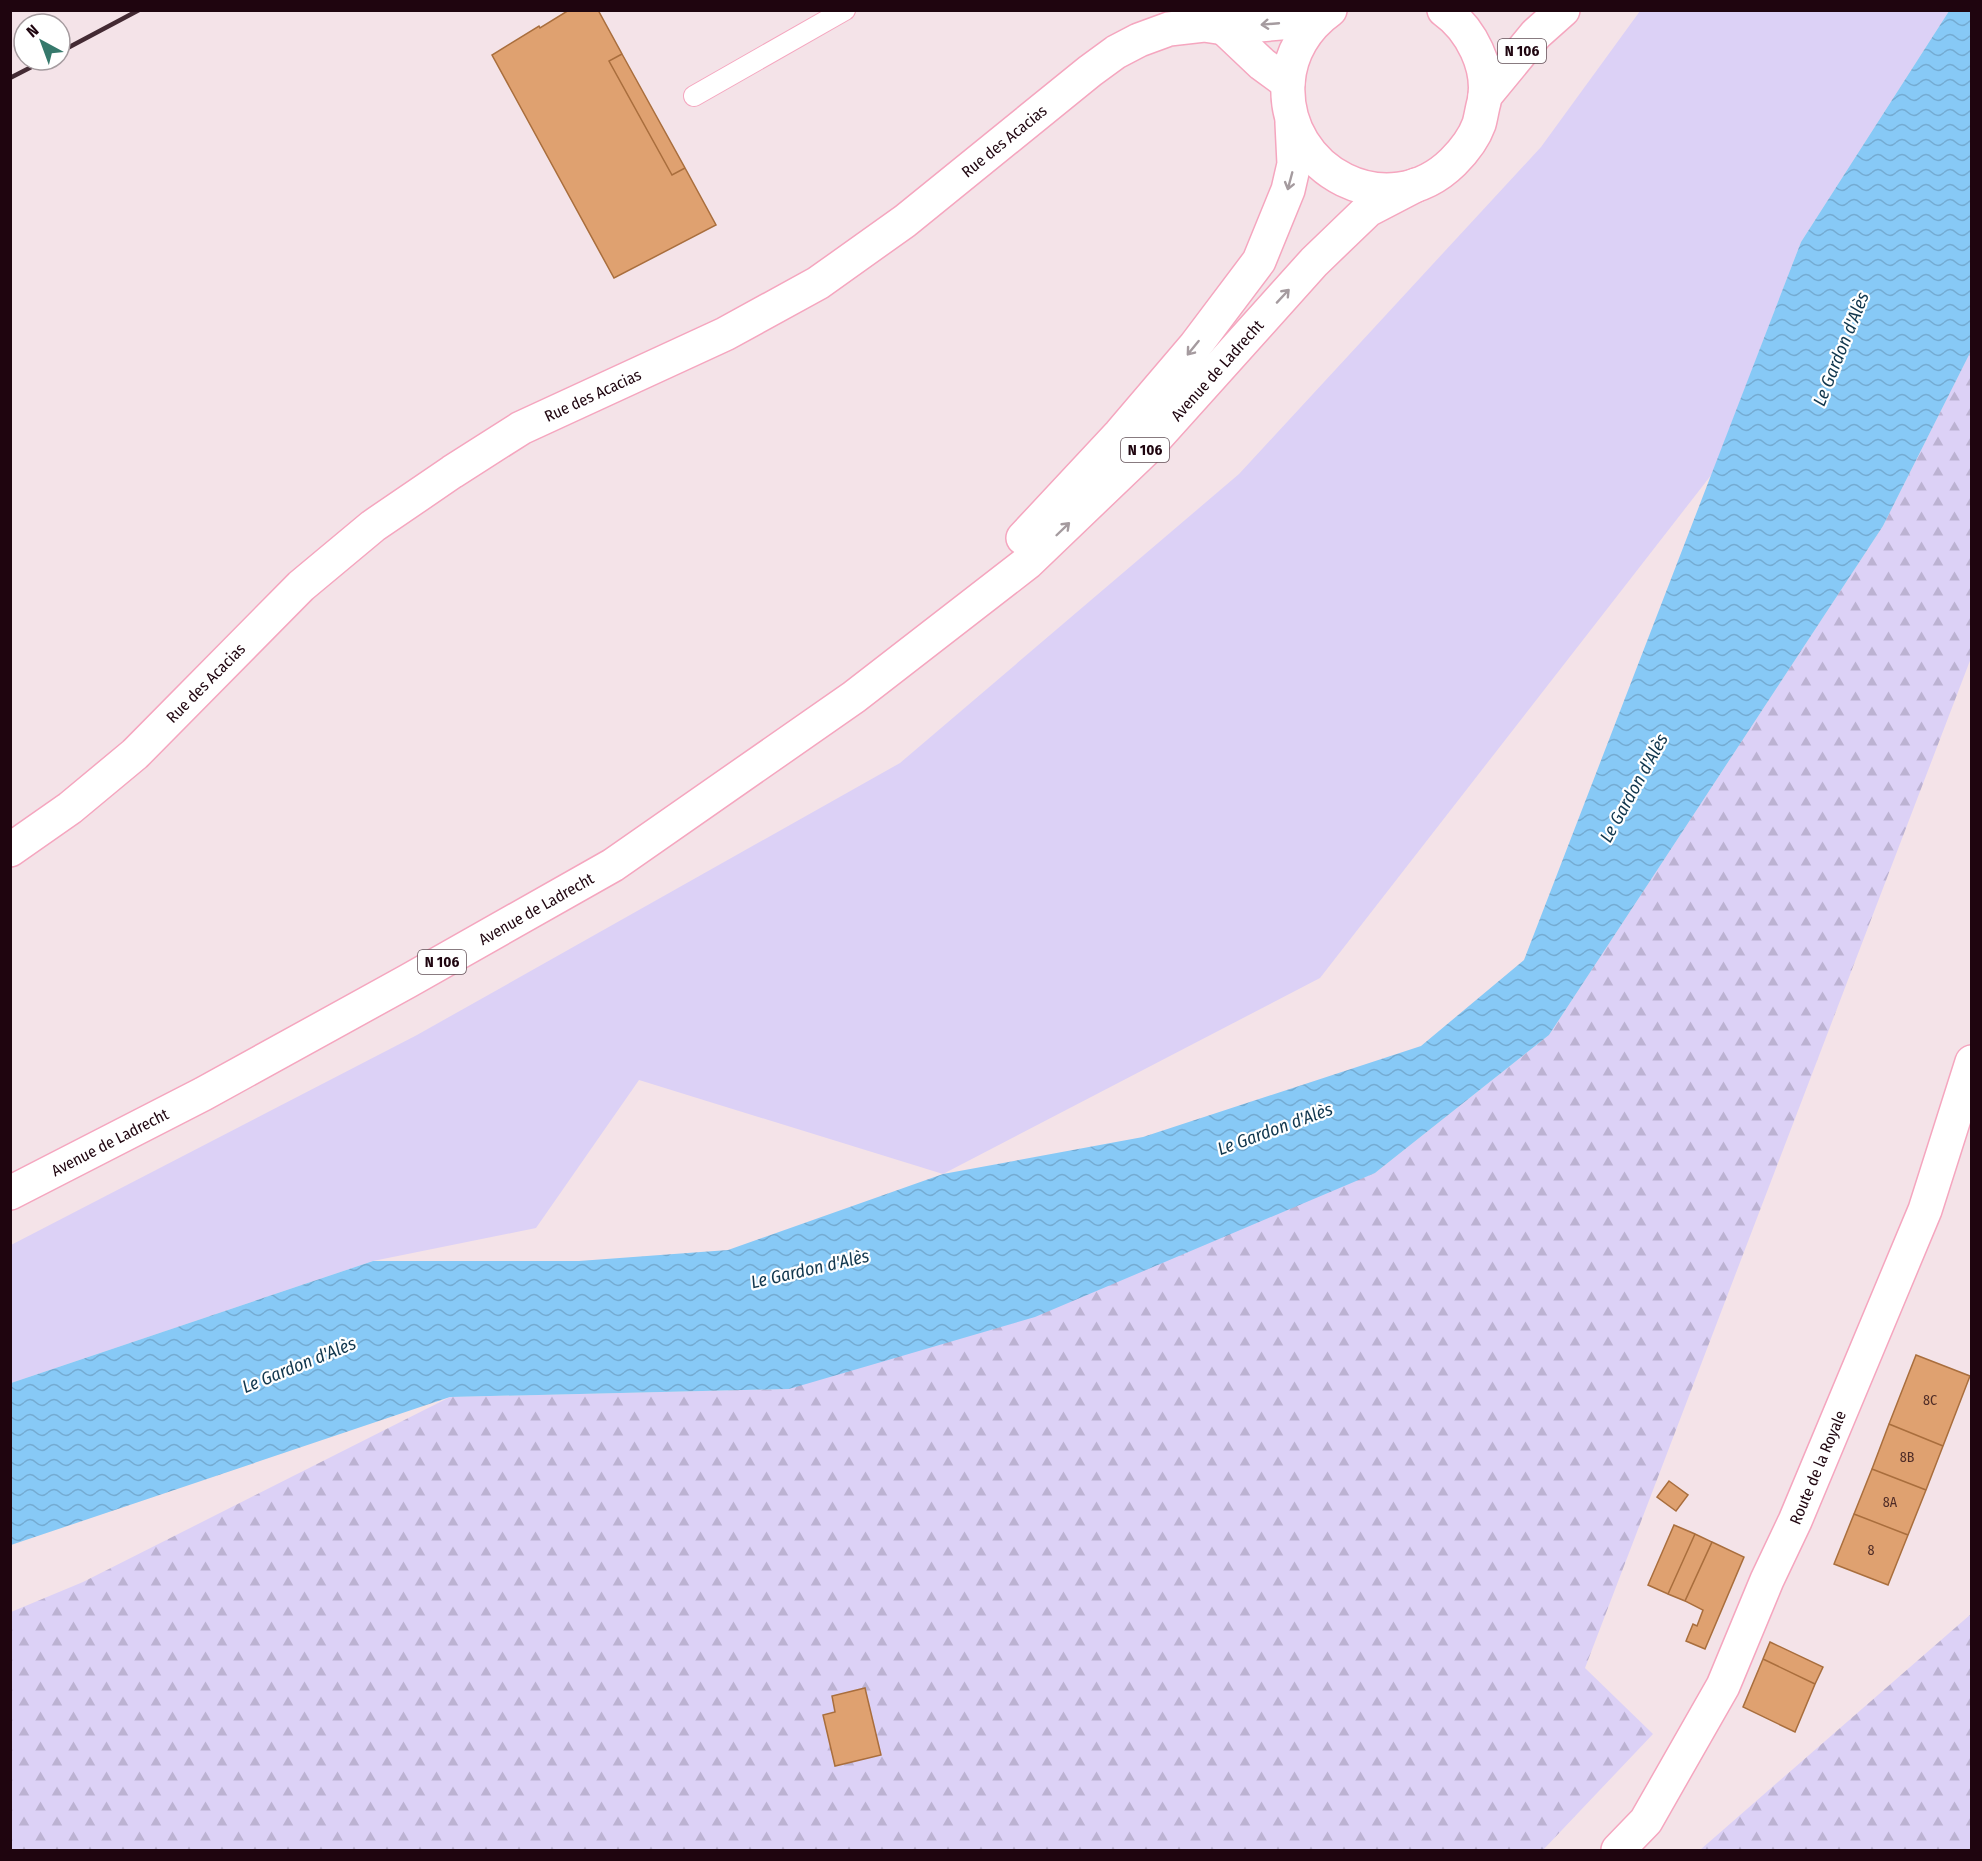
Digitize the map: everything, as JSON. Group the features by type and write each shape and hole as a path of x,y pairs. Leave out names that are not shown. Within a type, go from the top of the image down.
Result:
{"main road":[{"name":"N 106","path":"1485,96 1536,34 1563,10"},
{"path":"1323,15 1296,48 1289,73 1287,98 1293,123 1307,150 1329,172 1356,185 1386,190 1416,185 1443,172 1464,151 1479,125 1485,96 1484,72 1477,51 1452,12"},
{"name":"Rue des Acacias","path":"10,850 70,808 135,754 301,586 373,526 521,428 725,334 818,283 904,221 1090,70 1139,40 1169,29 1212,21 1323,15"},
{"path":"1212,21 1288,83"},
{"name":"Avenue de Ladrecht","path":"854,697 1022,539 1120,434 1195,346 1259,261 1288,190 1294,164 1293,123"},
{"name":"Avenue de Ladrecht","path":"10,1193 203,1094 613,865 854,697 1027,563 1146,449 1314,262 1368,210 1416,185"},
{"name":"Route de la Royale","path":"1618,1851 1646,1821 1723,1686 1767,1580 1795,1521 1924,1210 1971,1062"}],"lane":[{"path":"694,96 845,10"}],"green space":[{"path":"1640,11 1949,11 1801,242 1712,474 1320,978 943,1174 639,1080 536,1228 373,1261 11,1383 11,1245 417,1035 900,763 1239,474 1541,147"},
{"path":"1971,351 1971,658 1585,1668 1653,1734 1543,1850 11,1850 11,1612 83,1582 450,1397 789,1389 1375,1173 1549,1035 1883,526"},
{"path":"1971,1614 1971,1850 1700,1850"}],"water":[{"name":"Le Gardon d'Alès","path":"1949,11 1971,11 1971,351 1883,526 1549,1035 1375,1173 1035,1317 789,1389 450,1397 11,1545 11,1383 373,1261 579,1261 728,1250 943,1174 1143,1137 1421,1046 1524,960 1801,242"}],"building":[{"path":"569,10 598,10 622,54 609,61 672,175 685,168 716,225 614,278 492,55"},
{"path":"622,54 685,168 672,175 609,61"},
{"path":"1916,1355 1970,1376 1943,1446 1889,1424"},
{"path":"1889,1424 1943,1446 1926,1490 1872,1469"},
{"path":"1872,1469 1926,1490 1908,1535 1854,1514"},
{"path":"1669,1481 1688,1495 1676,1511 1657,1497"},
{"path":"1854,1514 1908,1535 1888,1585 1834,1564"},
{"path":"1674,1525 1695,1534 1668,1594 1648,1585"},
{"path":"1695,1534 1712,1542 1685,1601 1668,1594"},
{"path":"1712,1542 1744,1557 1705,1649 1686,1641 1693,1624 1697,1626 1703,1610 1685,1601"},
{"path":"1770,1642 1823,1667 1815,1684 1763,1659"},
{"path":"1763,1659 1815,1684 1795,1732 1743,1707"},
{"path":"865,1688 881,1755 835,1766 823,1715 835,1712 832,1696"}],"railway":[{"path":"72,46 139,10"},
{"path":"10,78 22,72"}]}
